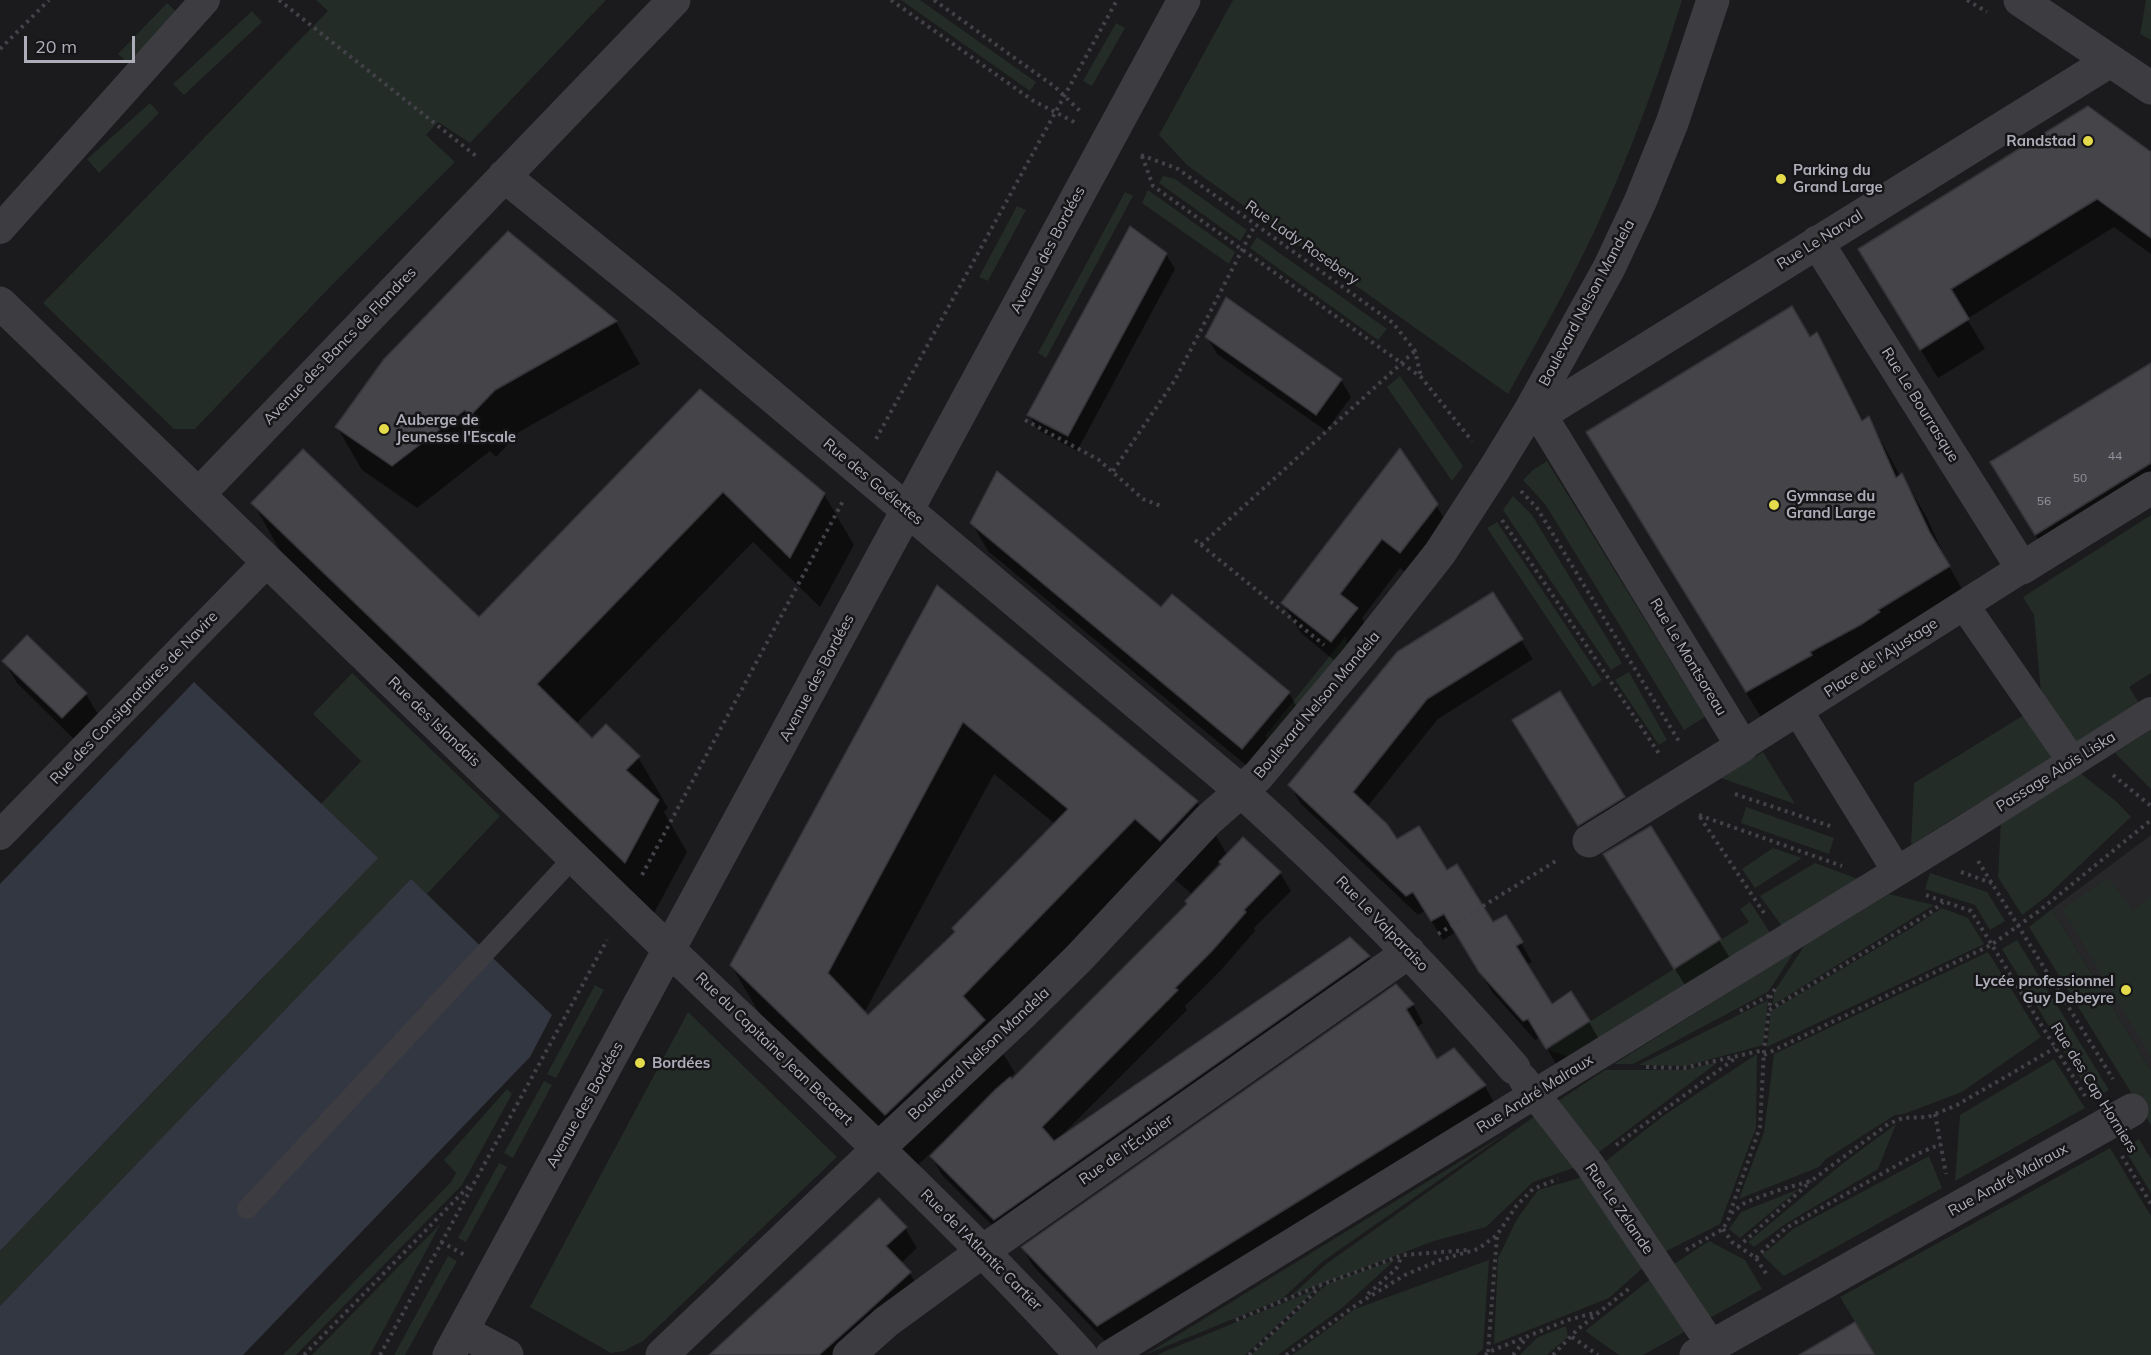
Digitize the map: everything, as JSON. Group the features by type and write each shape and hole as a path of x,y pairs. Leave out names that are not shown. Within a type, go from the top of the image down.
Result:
{"street":[{"path":"0,229 205,0"},
{"name":"Avenue des Bancs de Flandres","path":"199,495 674,0"},
{"name":"Avenue des Bordées","path":"455,1343 1184,0"},
{"name":"Boulevard Nelson Mandela","path":"662,1355 1039,998 1102,935 1208,820 1267,767 1440,553 1536,412 1593,300 1640,202 1676,114 1713,0"},
{"path":"2019,0 2151,88"},
{"name":"Rue Le Narval","path":"1536,412 2110,61"},
{"name":"Rue des Goélettes","path":"504,176 668,309 1240,790"},
{"name":"Rue Le Bourrasque","path":"1817,242 2022,568"},
{"path":"4,317 199,495"},
{"name":"Rue Le Montsoreau","path":"1536,412 1742,746"},
{"path":"2022,568 2151,488"},
{"name":"Rue des Islandais","path":"199,495 670,949"},
{"name":"Rue des Consignataires de Navire","path":"0,835 268,561"},
{"name":"Place de l'Ajustage","path":"1742,746 2022,568"},
{"path":"1964,605 2035,708 2081,756"},
{"path":"1798,711 1863,814 1890,875"},
{"name":"Passage Aloïs Liska","path":"1961,832 2151,712"},
{"path":"1589,841 1742,746"},
{"name":"Rue Le Valparaiso","path":"1240,790 1330,872 1409,952 1514,1068"},
{"name":"Rue André Malraux","path":"1110,1355 1961,832"},
{"name":"Rue du Capitaine Jean Becaert","path":"670,949 878,1149"},
{"name":"Rue de l'Écubier","path":"849,1355 886,1322 983,1251 1409,952"},
{"name":"Rue Le Zélande","path":"1514,1068 1590,1166 1658,1265 1709,1352"},
{"name":"Rue André Malraux","path":"1709,1352 1783,1306 2132,1110"},
{"name":"Rue de l'Atlantic Cartier","path":"878,1149 983,1251 1081,1355"},
{"path":"455,1343 507,1355"}],"lane":[{"path":"247,1209 574,857"}],"path":[{"path":"0,49 49,0"},
{"path":"279,0 460,146 504,176"},
{"name":"Rue Lady Rosebery","path":"891,0 1032,100 1142,156 1178,170 1393,323 1415,351 1421,376"},
{"path":"934,0 1055,87 1109,139"},
{"name":"Rue Lady Rosebery","path":"1142,156 1154,186 1421,376 1496,468 1537,508 1689,779"},
{"path":"1113,471 1175,380 1255,225"},
{"path":"1201,545 1415,351"},
{"path":"1024,420 1100,460 1143,500 1161,506"},
{"path":"1501,518 1689,779 1699,815 1783,941"},
{"path":"1195,540 1327,647"},
{"path":"2081,756 2109,771 2151,806"},
{"path":"2145,801 2151,796"},
{"name":"Rue des Cap Horniers","path":"1699,815 1890,875 1944,902 1971,911 2151,1204"},
{"path":"1643,1067 1684,1068 1719,1059 1764,1052 1991,945 2151,820"},
{"name":"Rue des Cap Horniers","path":"1961,832 2132,1110"},
{"path":"1409,952 1589,841"},
{"path":"1770,1010 1944,902"},
{"path":"380,1355 625,907"},
{"path":"1727,1221 1760,1127 1764,1052 1771,995 1777,985"},
{"path":"1738,1246 1811,1180 1888,1124 1903,1118 1928,1117 1957,1105 2055,1048"},
{"path":"1286,1355 1359,1303 1405,1275 1440,1260 1478,1250 1497,1235 1517,1204 1533,1189 1590,1166 1737,1057"},
{"path":"1935,1114 1946,1170 1946,1214"},
{"path":"1756,1258 1786,1228 1915,1155 1941,1144"},
{"path":"304,1355 475,1179"},
{"path":"1553,1355 1578,1329 1658,1265 1723,1229 1733,1211 1746,1202 1811,1180"},
{"path":"1723,1229 1738,1246 1756,1258 1783,1306"},
{"path":"1497,1235 1487,1354 1568,1320 1601,1311"},
{"path":"1227,1324 1323,1284 1402,1255 1478,1250"},
{"path":"1359,1303 1396,1269 1402,1255"},
{"path":"1249,1355 1323,1284"},
{"path":"1512,1355 1529,1336"},
{"path":"1572,1337 1598,1355"}],"shaded area":[{"path":"316,0 606,0 470,143 438,122 426,135 455,162 327,290 195,429 174,429 43,303 328,11"},
{"path":"901,0 920,0 1036,82 1030,91"},
{"path":"1233,0 1682,0 1642,118 1607,204 1574,273 1508,394 1187,165 1159,135"},
{"path":"2146,0 2151,0 2151,40 2140,34"},
{"path":"167,3 182,17 133,68 118,54"},
{"path":"252,11 262,22 184,95 173,84"},
{"path":"1116,23 1125,28 1092,86 1083,81"},
{"path":"150,103 159,113 99,173 87,159"},
{"path":"1163,176 1175,179 1247,230 1240,241 1159,183"},
{"path":"1148,190 1235,252 1229,264 1142,203"},
{"path":"1125,192 1133,196 1046,358 1038,353"},
{"path":"1017,206 1026,210 988,281 979,277"},
{"path":"1257,237 1387,329 1378,340 1250,248"},
{"path":"1400,376 1463,466 1452,481 1387,387"},
{"path":"1547,461 1705,717 1684,730 1545,504 1523,480"},
{"path":"1513,496 1532,515 1622,663 1611,670 1503,510"},
{"path":"2151,515 2151,673 2129,687 2142,708 2070,745 2042,704 2034,615 2023,597"},
{"path":"1497,522 1602,680 1593,687 1487,528"},
{"path":"1346,636 1348,655 1275,744 1265,736"},
{"path":"1629,672 1667,740 1659,745 1615,680"},
{"path":"352,673 500,816 427,894 467,933 292,1003 0,1306 0,1251 267,974 321,804 361,761 313,714"},
{"path":"194,682 378,858 0,1251 0,884"},
{"path":"2027,713 2057,759 1993,794 1911,845 1914,783"},
{"path":"2151,730 2151,789 2115,753"},
{"path":"1763,752 1795,804 1721,778"},
{"path":"2079,772 2117,802 2131,817 2047,896 2022,915 1998,877 2001,821"},
{"path":"1746,807 1834,838 1829,854 1741,823"},
{"name":"Lycée professionnel Guy Debeyre","path":"2151,835 2151,1070 2052,909"},
{"path":"1773,848 1802,858 1755,888 1742,869"},
{"path":"1815,863 1858,879 1784,929 1760,896"},
{"path":"1930,873 1987,892 2005,921 1990,930 1975,905 1925,889"},
{"name":"Lycée professionnel Guy Debeyre","path":"2108,878 2133,910 2151,896 2151,1057 2062,909"},
{"path":"411,879 552,1015 530,1057 243,1355 0,1355 0,1306"},
{"path":"1889,894 1934,905 1773,1005 1774,992 1804,946"},
{"path":"1750,902 1773,937 1575,1059 1546,1049 1749,922 1740,909"},
{"path":"1942,908 1968,918 1984,944 1767,1047 1771,1011"},
{"path":"2052,909 2151,1070 2151,1125 2029,927"},
{"path":"2017,940 2109,1090 2093,1099 2002,949"},
{"path":"1795,951 1768,992 1633,1064 1614,1064"},
{"path":"1988,952 2041,1037 1962,1092 1904,1114 1895,1115 1826,1159 1819,1167 1739,1199 1764,1132 1774,1054"},
{"path":"595,985 604,990 556,1078 547,1074"},
{"path":"1768,1000 1763,1045 1686,1066 1639,1065"},
{"path":"688,1012 837,1157 643,1341 624,1351 611,1353 530,1307"},
{"path":"1757,1054 1756,1128 1720,1224 1662,1253 1601,1165 1663,1116"},
{"path":"2054,1059 2085,1108 1955,1181 1960,1115"},
{"path":"1718,1062 1594,1156 1555,1103 1605,1070 1686,1070"},
{"path":"544,1081 552,1085 513,1158 504,1153"},
{"path":"507,1089 512,1094 462,1185 296,1355 283,1355 451,1182 456,1173 444,1160"},
{"path":"1538,1114 1576,1167 1533,1182 1486,1227 1434,1241 1292,1295 1326,1264"},
{"path":"1896,1124 1878,1169 1787,1223 1754,1247 1748,1242 1842,1164"},
{"path":"1508,1132 1322,1262 1282,1299 1145,1355"},
{"path":"2139,1139 2151,1159 2151,1193 2124,1148"},
{"path":"2110,1148 2151,1216 2151,1355 1875,1355 1840,1297"},
{"path":"1929,1156 1942,1188 1784,1276 1762,1255 1793,1229"},
{"path":"499,1163 507,1167 466,1242 458,1238"},
{"path":"1583,1177 1645,1266 1609,1298 1494,1344 1498,1258 1517,1219 1538,1190"},
{"path":"1799,1189 1740,1238 1729,1229 1741,1212"},
{"path":"441,1223 370,1355 312,1355"},
{"path":"1709,1241 1745,1260 1762,1289 1706,1320 1671,1266"},
{"path":"448,1256 457,1261 405,1355 394,1355"},
{"path":"1395,1260 1342,1308 1278,1355 1251,1355 1327,1284"},
{"path":"1489,1260 1483,1349 1476,1355 1292,1355 1355,1309"},
{"path":"1653,1277 1688,1330 1643,1355 1619,1355 1585,1331"},
{"path":"1315,1290 1245,1355 1157,1355 1168,1350"},
{"path":"1566,1326 1568,1337 1547,1355 1520,1355 1538,1337"}],"building":[{"path":"2088,106 2151,152 2151,238 2097,199 1951,289 1969,319 1920,350 1858,249"},
{"path":"1130,226 1167,253 1068,436 1027,415"},
{"name":"Auberge de Jeunesse l'Escale","path":"508,231 617,321 495,390 470,416 465,410 392,466 335,427 384,359"},
{"path":"1226,297 1342,379 1316,415 1205,337"},
{"name":"Gymnase du Grand Large","path":"1792,306 1810,337 1817,332 1862,421 1869,416 1896,478 1902,473 1930,533 1950,566 1878,610 1880,612 1862,624 1810,652 1812,655 1746,692 1586,432"},
{"path":"2151,363 2151,463 2035,535 1990,462"},
{"path":"700,389 825,493 790,558 723,492 537,684 592,738 606,724 640,756 626,770 659,800 625,863 251,503 303,449 479,617"},
{"path":"1400,448 1438,504 1400,553 1382,539 1340,594 1358,608 1331,642 1281,603"},
{"path":"997,471 1161,607 1172,594 1290,692 1242,749 970,523"},
{"path":"937,585 1198,801 1160,841 1135,819 963,996 985,1020 885,1115 730,965","holes":["963,722 1068,809 952,928 955,932 868,1015 828,973"]},
{"path":"1493,592 1523,639 1427,699 1353,792 1387,824 1397,839 1419,826 1447,870 1457,864 1493,922 1506,915 1523,942 1516,946 1552,1004 1571,991 1590,1021 1546,1049 1528,1019 1523,1021 1479,972 1444,914 1431,921 1413,892 1406,896 1288,785 1397,652"},
{"path":"27,635 87,693 62,718 2,661"},
{"path":"1560,691 1625,797 1578,826 1512,720"},
{"path":"1651,826 1721,939 1674,969 1603,854"},
{"path":"1243,837 1281,872 1244,910 1246,912 1212,951 1175,988 1178,990 1042,1127 1054,1141 1350,937 1370,956 994,1220 930,1156 996,1089 1010,1077 1012,1079 1187,904 1185,901 1221,864 1219,862"},
{"path":"1396,984 1414,1004 1406,1009 1437,1059 1454,1048 1486,1085 1097,1326 1021,1247"},
{"path":"879,1198 907,1227 886,1246 911,1272 819,1355 709,1355"},
{"path":"1855,1322 1875,1355 1799,1355"}],"place":[{"name":"Randstad","path":"2088,141"},
{"name":"Parking du Grand Large","path":"1781,179"},
{"name":"Auberge de Jeunesse l'Escale","path":"384,429"},
{"name":"Gymnase du Grand Large","path":"1774,505"},
{"name":"Lycée professionnel Guy Debeyre","path":"2126,990"},
{"name":"Bordées","path":"640,1063"}]}
